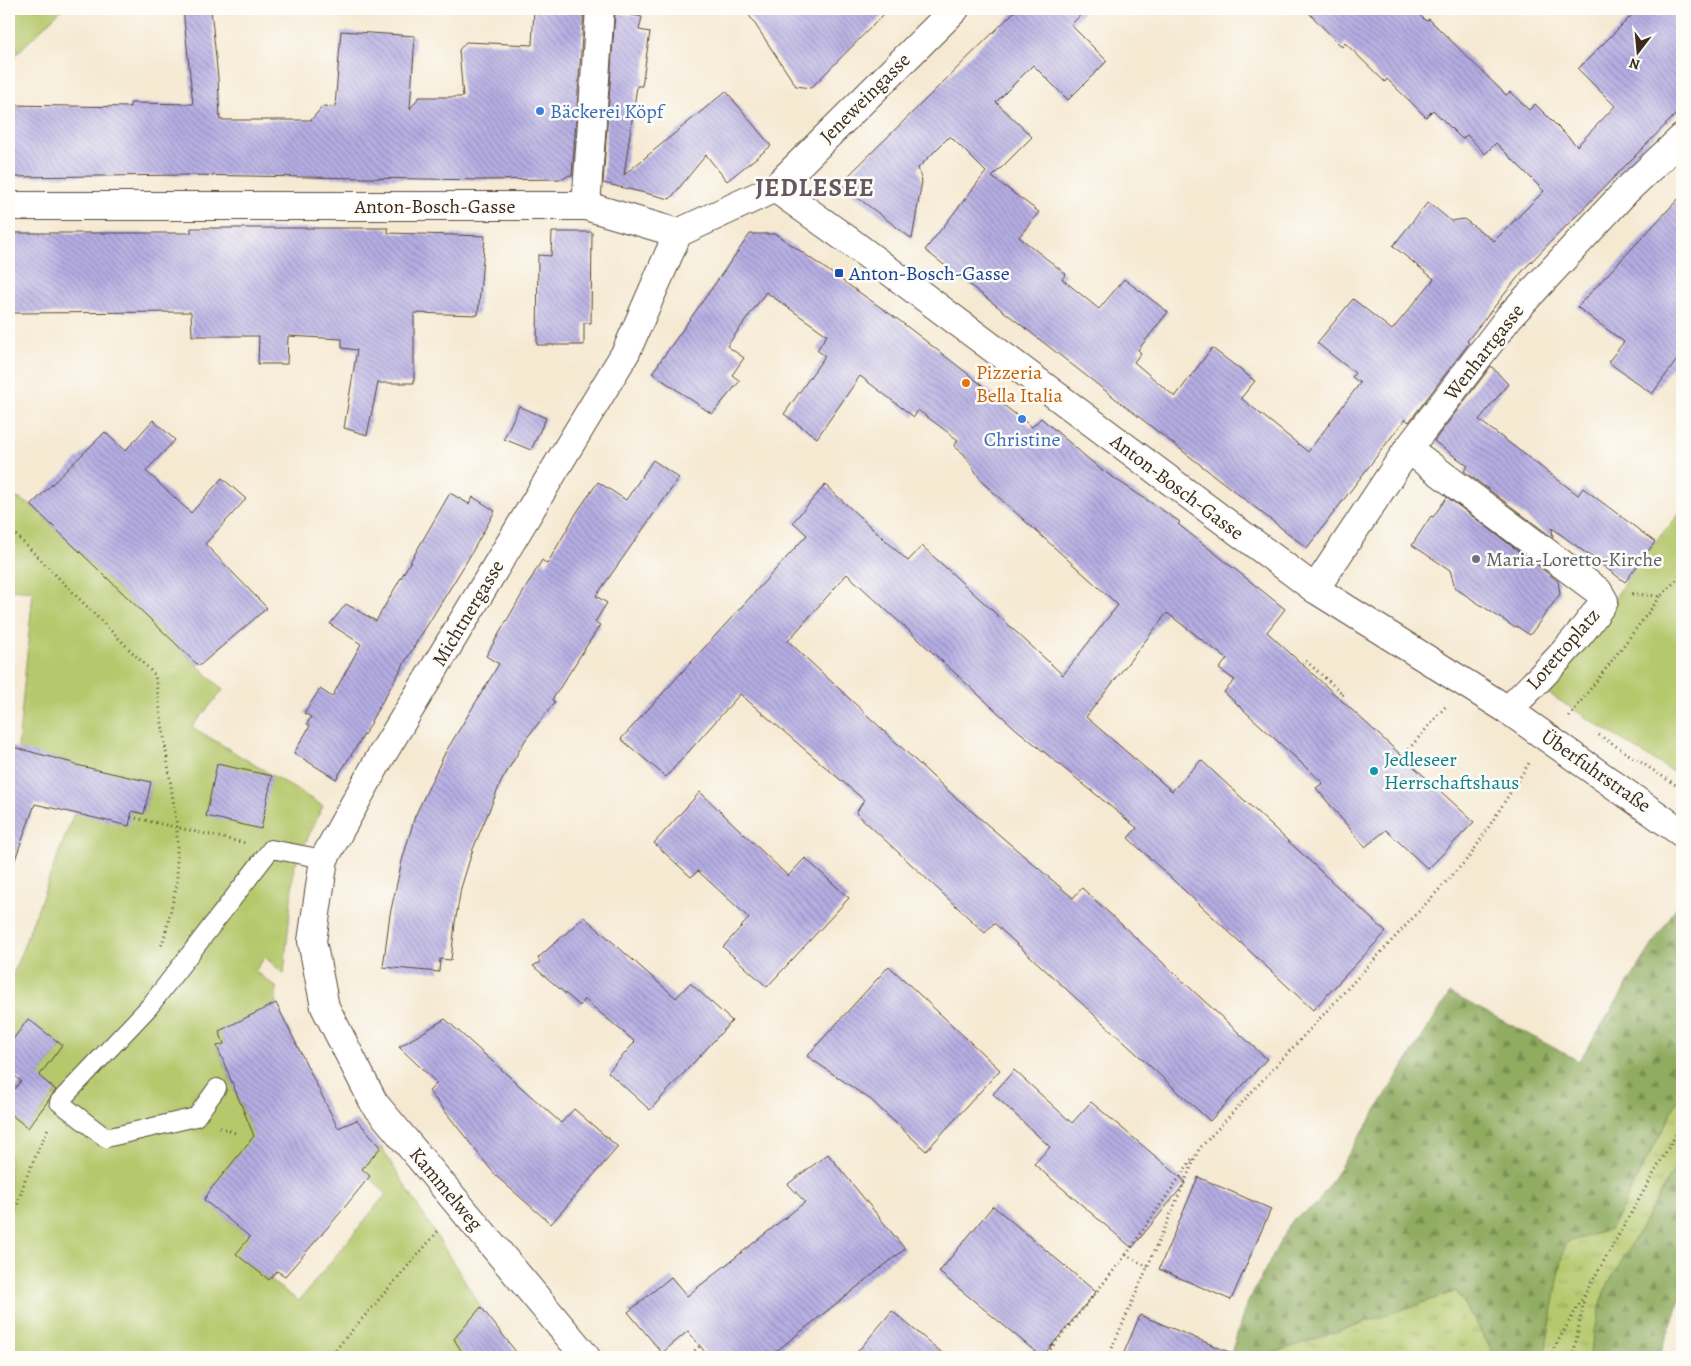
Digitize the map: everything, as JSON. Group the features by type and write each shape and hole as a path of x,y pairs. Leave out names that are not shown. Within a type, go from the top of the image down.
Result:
{"street":[{"path":"586,206 600,9"},
{"name":"Jeneweingasse","path":"775,188 955,9"},
{"name":"Wenhartgasse","path":"1314,589 1408,450 1508,317 1627,190 1682,138"},
{"path":"678,233 775,188"},
{"name":"Anton-Bosch-Gasse","path":"775,188 852,243 1314,589"},
{"name":"Anton-Bosch-Gasse","path":"9,206 586,206 678,233"},
{"name":"Michtnergasse","path":"325,1007 312,941 324,859 377,763 626,352 678,233"},
{"name":"Lorettoplatz","path":"1408,450 1598,591 1604,601 1594,617 1567,648 1508,710"},
{"path":"1314,589 1508,710"},
{"name":"Überfuhrstraße","path":"1508,710 1682,832"},
{"name":"Kammelweg","path":"325,1007 374,1103 586,1357"}],"lane":[{"path":"217,1088 196,1117 106,1138 59,1102 149,1007 271,849 324,859"}],"path":[{"path":"9,528 155,675 177,827 176,883 166,931 160,949"},
{"path":"1044,1357 1126,1255 1199,1149 1471,855 1546,736 1565,722 1661,596 1682,574"},
{"path":"1598,591 1661,596"},
{"path":"1306,661 1343,694 1339,698"},
{"path":"1402,757 1466,683"},
{"path":"130,817 271,849"},
{"path":"9,1233 24,1180 59,1102"},
{"path":"1549,1357 1682,1124"},
{"path":"1108,1357 1199,1149"},
{"path":"330,1357 460,1206"},
{"path":"1126,1255 1148,1267"},
{"path":"1573,1357 1584,1297"},
{"path":"687,1357 700,1346"}],"green space":[{"path":"9,9 62,9 9,61"},
{"path":"9,494 31,505 223,690 192,727 323,806 294,867 284,974 265,957 255,971 276,987 276,1003 220,1031 224,1044 217,1047 259,1148 238,1155 226,1170 224,1191 215,1183 205,1200 250,1237 237,1254 299,1301 386,1194 362,1169 381,1147 481,1307 454,1339 465,1357 9,1357 9,1113 28,1128 57,1091 39,1076 62,1045 28,1019 9,1045 9,985 74,813 132,811 144,813 151,782 106,772 65,796 72,763 46,756 39,790 17,758 33,591 9,589"},
{"path":"1682,511 1682,778 1543,690 1606,613 1625,582 1655,542"},
{"path":"1682,898 1682,1092 1611,1229 1565,1243 1544,1357 1496,1357 1457,1291 1276,1352 1274,1357 1230,1357 1245,1308 1291,1221 1317,1204 1450,993 1579,1061"},
{"path":"1682,1092 1682,1156 1604,1292 1589,1357 1544,1357 1565,1243 1611,1229"},
{"path":"1682,1156 1682,1294 1659,1357 1589,1357 1604,1292"},
{"path":"1457,1291 1496,1357 1274,1357 1276,1352"}],"building":[{"path":"183,9 211,9 220,120 311,120 323,106 335,107 341,31 415,36 410,109 419,97 463,97 459,50 466,42 532,45 534,9 584,9 572,176 569,175 563,179 482,180 189,175 9,177 9,105 130,107 130,103 193,104"},
{"path":"745,9 889,9 811,88 796,86"},
{"path":"1017,9 1086,9 1071,25 1107,61 1068,100 1033,65 996,102 1032,137 992,177 1039,212 1019,237 1066,274 1062,279 1099,309 1124,279 1168,312 1138,350 1141,353 1134,362 1175,397 1212,348 1255,381 1241,398 1308,452 1360,383 1352,377 1355,373 1317,343 1353,299 1392,330 1434,279 1393,246 1428,202 1451,221 1464,219 1494,241 1544,191 1496,143 1485,154 1467,135 1462,139 1433,110 1426,117 1387,79 1385,82 1345,43 1342,47 1305,9 1414,9 1426,21 1429,19 1506,95 1510,92 1529,110 1535,104 1577,146 1615,106 1578,69 1638,9 1682,9 1682,108 1526,267 1467,341 1469,343 1409,422 1405,419 1307,548 925,250 986,172 950,136 918,168 922,181 912,239 840,184"},
{"path":"615,12 642,17 639,30 650,32 642,86 637,86 624,175 726,91 771,146 727,181 706,155 670,199 603,183"},
{"path":"1682,195 1682,353 1652,394 1608,362 1624,342 1577,307"},
{"path":"191,228 388,228 388,233 485,236 478,315 414,313 414,383 378,383 367,435 344,428 357,350 342,348 342,339 288,336 287,364 258,364 259,336 192,336 191,312 9,313 9,233 191,233"},
{"path":"552,232 592,232 591,323 584,323 584,345 537,345 538,255 551,256"},
{"path":"750,234 776,234 900,321 995,395 993,397 1032,427 1041,418 1099,468 1180,522 1178,524 1285,609 1267,632 1474,822 1428,869 1386,830 1365,847 1316,788 1323,783 1224,692 1235,680 1219,669 1227,659 1167,613 1086,717 1172,791 1201,760 1386,932 1313,1010 1128,838 1137,828 1016,729 847,574 788,641 947,790 1073,898 1082,888 1267,1059 1210,1121 994,923 985,933 856,813 864,800 740,694 666,777 621,739 807,535 793,522 825,485 908,561 922,546 1063,675 1118,605 983,483 964,454 954,446 958,440 918,410 914,417 860,376 817,438 784,414 825,356 817,350 827,335 766,292 727,346 744,358 732,375 740,381 712,414 652,373"},
{"path":"1491,366 1508,384 1479,420 1578,495 1583,488 1655,542 1625,582 1552,528 1553,538 1464,471 1468,466 1434,441"},
{"path":"519,406 546,418 531,450 504,439"},
{"path":"153,420 175,440 146,471 191,513 222,478 246,499 205,544 267,608 199,666 31,505 105,432 125,451"},
{"path":"653,460 679,478 596,596 607,603 595,622 600,625 552,700 555,702 526,739 501,782 473,849 461,888 451,960 440,959 439,972 383,967 390,914 415,816 445,753 499,664 486,656 542,560 547,564 577,512 598,482 626,500"},
{"path":"450,493 469,504 473,497 495,511 467,561 415,645 372,722 336,779 294,753 310,726 307,724 311,717 304,713 320,689 332,697 361,644 330,624 346,604 376,621"},
{"name":"Maria-Loretto-Kirche","path":"1447,497 1558,581 1560,594 1530,635 1516,626 1514,627 1455,588 1450,570 1412,545 1431,516 1433,517"},
{"path":"9,746 72,764 151,782 144,814 132,811 129,826 35,804 12,868 9,867"},
{"path":"217,764 272,776 261,829 206,816"},
{"path":"700,792 788,876 805,858 849,898 767,987 723,947 749,918 698,871 691,877 654,843"},
{"path":"584,917 676,998 690,983 732,1021 650,1110 608,1072 635,1042 584,999 580,1006 533,966 540,962 538,958"},
{"path":"889,966 1000,1070 926,1151 871,1100 807,1056"},
{"path":"276,1003 338,1128 357,1120 381,1147 362,1169 370,1176 335,1219 285,1276 277,1271 269,1280 236,1254 250,1237 204,1200 254,1136 217,1046 224,1044 219,1031"},
{"path":"28,1019 62,1045 39,1076 56,1090 28,1128 9,1113 9,1096 21,1081 9,1071 9,1045"},
{"path":"445,1019 561,1123 574,1109 618,1147 551,1224 496,1176 429,1091 437,1083 399,1047"},
{"path":"1014,1070 1072,1123 1091,1102 1186,1182 1132,1248 1034,1164 1050,1147 993,1094"},
{"path":"828,1154 905,1249 769,1357 709,1357 688,1331 662,1353 628,1312 671,1277 687,1296 805,1202 788,1184"},
{"path":"1198,1177 1271,1209 1231,1300 1159,1269"},
{"path":"993,1206 1096,1292 1042,1357 939,1272"},
{"path":"481,1307 520,1357 465,1357 454,1339"},
{"path":"892,1311 947,1357 853,1357"},
{"path":"1140,1315 1241,1357 1122,1357"}],"place":[{"name":"Bäckerei Köpf","path":"540,111"},
{"name":"Anton-Bosch-Gasse","path":"839,273"},
{"name":"Pizzeria Bella Italia","path":"966,383"},
{"name":"Christine","path":"1022,419"},
{"name":"Maria-Loretto-Kirche","path":"1476,559"},
{"name":"Jedleseer Herrschaftshaus","path":"1374,771"}],"district":[{"name":"JEDLESEE","path":"815,188"}]}
